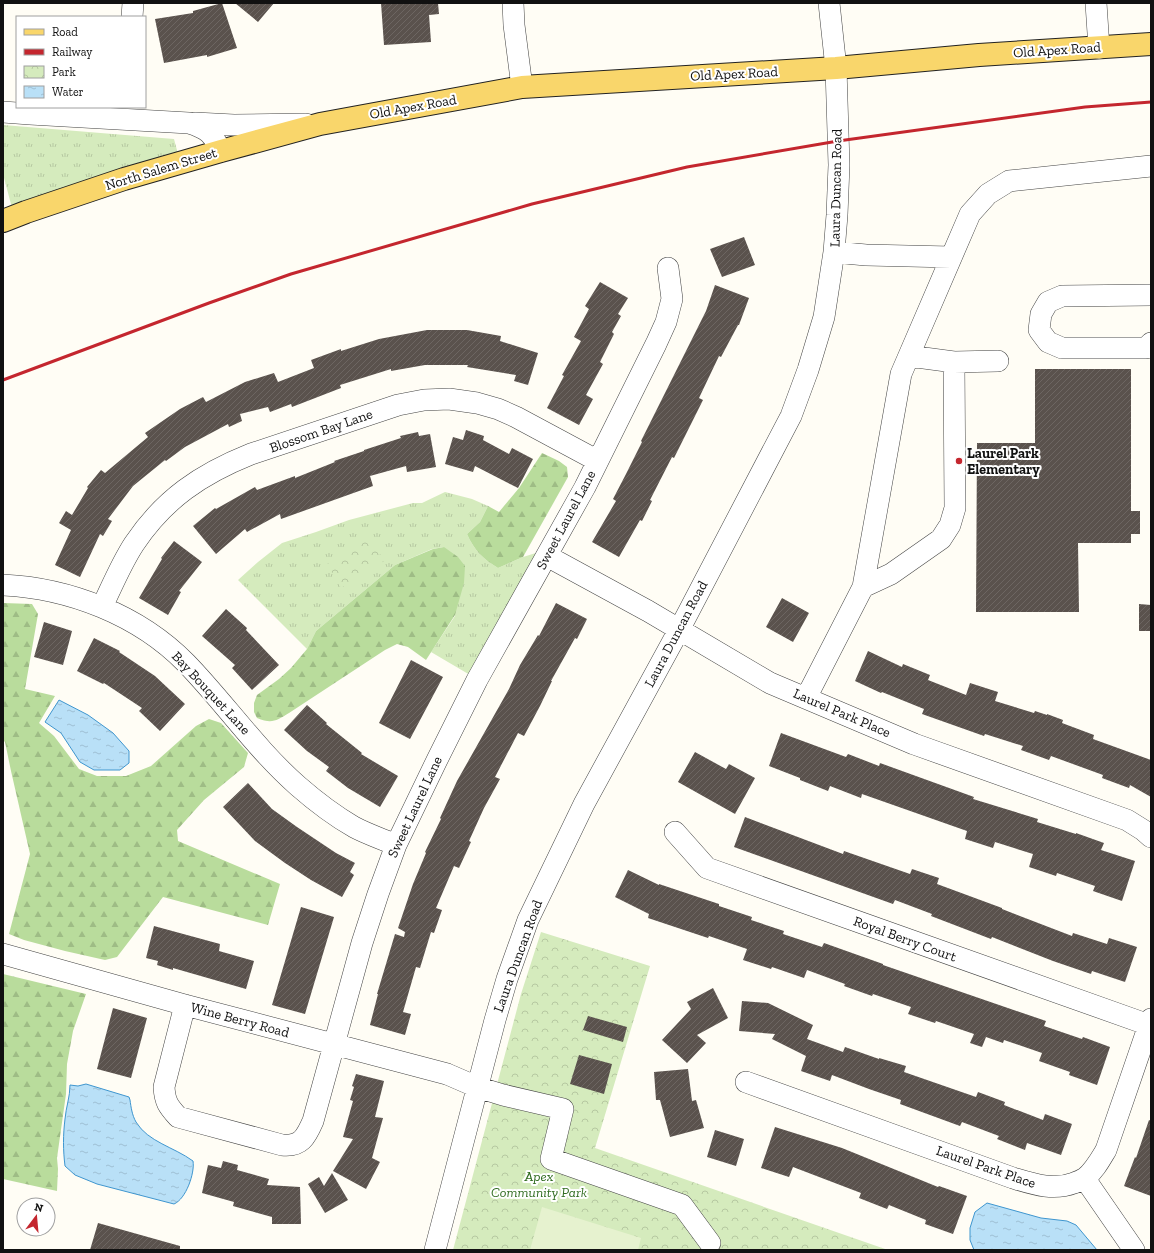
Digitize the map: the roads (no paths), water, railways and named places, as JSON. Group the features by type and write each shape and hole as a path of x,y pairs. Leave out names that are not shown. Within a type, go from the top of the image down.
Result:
{"main road":[{"name":"Old Apex Road","path":"320,124 522,87 836,68 979,55 1151,44"},
{"name":"North Salem Street","path":"3,221 124,179 320,124"}],"street":[{"path":"132,16 133,3"},
{"path":"513,3 514,25 522,87"},
{"name":"Laura Duncan Road","path":"435,1250 477,1086 507,979 528,920 584,804 679,630 791,416 808,370 824,317 838,215 839,165 836,68 829,3"},
{"path":"1096,3 1099,48"},
{"path":"3,112 30,114 125,113 189,123 234,125 320,124"},
{"path":"189,123 200,126 214,136 221,151"},
{"path":"806,698 863,587 901,374 970,214 988,194 1008,181 1151,166"},
{"path":"834,252 866,255 951,257"},
{"name":"Sweet Laurel Lane","path":"185,1005 164,1087 165,1098 169,1107 178,1117 282,1145 290,1146 303,1140 309,1131 313,1120 364,936 396,845 477,680 548,556 585,487 666,322 672,299 668,268"},
{"path":"1151,295 1062,296 1048,302 1041,314 1039,330 1048,342 1062,348 1146,348 1151,343"},
{"path":"909,356 954,362 998,361"},
{"path":"863,587 892,574 941,539 950,525 955,508 954,362"},
{"name":"Blossom Bay Lane","path":"102,607 122,565 150,522 170,502 201,478 233,461 251,454 398,405 424,400 449,399 488,406 516,416 598,461"},
{"name":"Laurel Park Place","path":"548,556 770,683 914,744 1127,820 1151,836"},
{"name":"Bay Bouquet Lane","path":"3,585 55,592 102,607 139,626 162,642 184,661 235,717 261,749 298,785 326,808 354,827 396,845"},
{"name":"Royal Berry Court","path":"675,832 707,868 1150,1022"},
{"name":"Wine Berry Road","path":"3,954 333,1045 447,1074 503,1095 563,1109 551,1159 682,1205 710,1243"},
{"name":"Laurel Park Place","path":"746,1082 1036,1185 1054,1188 1067,1186 1085,1179 1097,1166 1106,1150 1150,1022"},
{"path":"1085,1179 1134,1250"}],"water":[{"path":"59,700 88,715 113,733 129,751 129,763 120,770 94,770 80,762 61,733 45,722"},
{"path":"86,1084 129,1097 136,1122 147,1135 193,1161 193,1172 189,1185 178,1201 174,1204 97,1184 75,1175 65,1166 64,1131 70,1085 78,1086"},
{"path":"987,1203 1041,1218 1067,1221 1076,1225 1097,1250 974,1250 970,1240 970,1228 975,1212"}],"railway":[{"path":"3,380 291,274 532,204 687,167 838,141 1085,107 1151,102"}],"place":[{"name":"Laurel Park Elementary","path":"959,461"}],"park label":[{"name":"Apex Community Park","path":"539,1184"}]}
